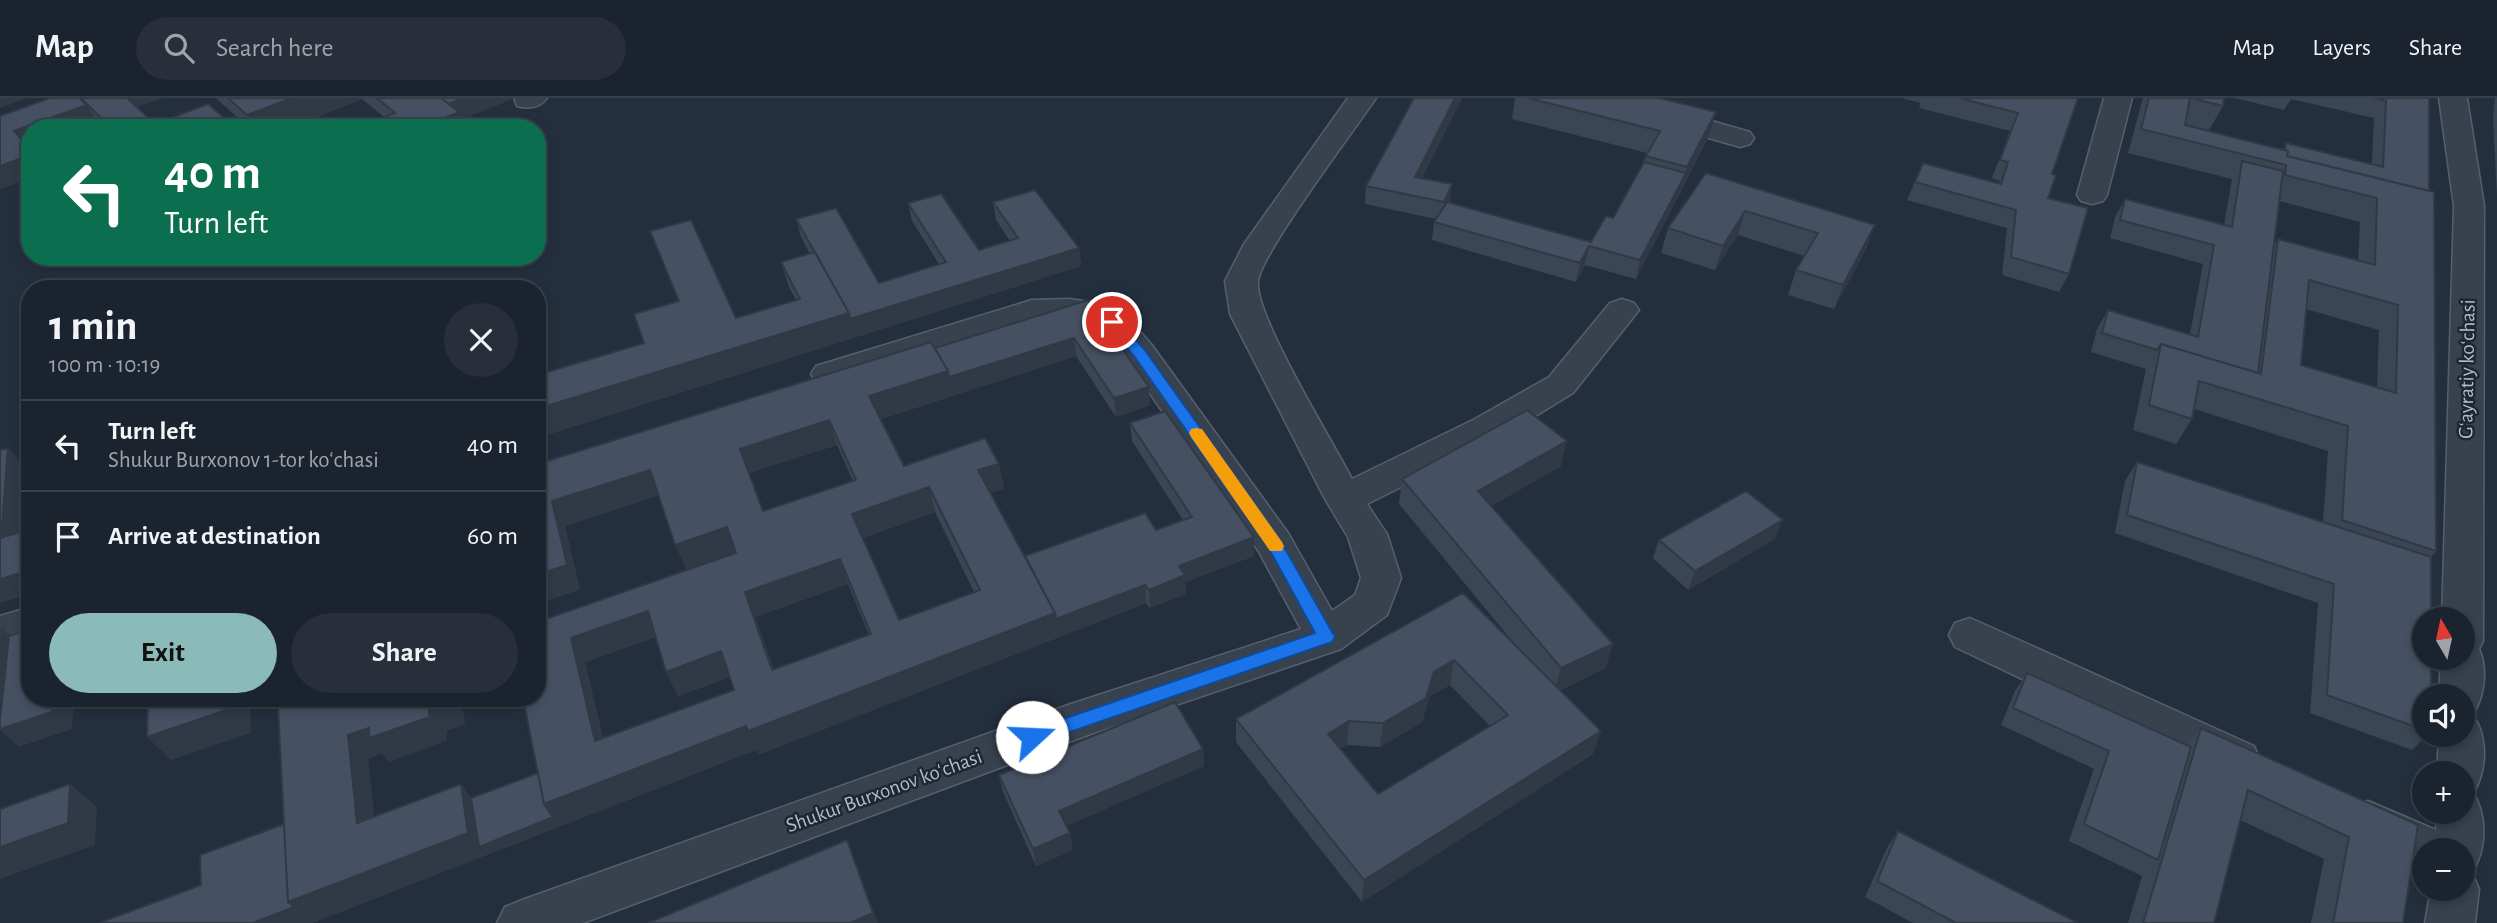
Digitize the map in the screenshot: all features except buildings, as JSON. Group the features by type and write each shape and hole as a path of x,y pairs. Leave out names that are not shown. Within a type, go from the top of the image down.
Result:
{"street":[{"name":"Shukur Burxonov koʻchasi","path":"522,923 1083,719 1326,637 1373,604 1381,578 1367,534 1344,499 1247,314 1241,281 1260,244 1362,98"},
{"path":"1600,98 1740,138"},
{"path":"2092,195 2118,98"},
{"name":"Gʻayratiy koʻchasi","path":"2453,98 2469,206 2463,607"},
{"path":"791,386 1032,311 1069,310 1096,314 1112,322 1139,352 1274,542 1326,637"},
{"path":"1344,499 1488,428 1561,385 1622,310"},
{"path":"0,632 21,626"},
{"path":"1970,635 2268,775"},
{"path":"2330,804 2412,842"},
{"path":"2450,923 2453,901"}],"slow traffic":[{"path":"1196,433 1276,546"}],"route":[{"path":"1032,737 1326,637 1274,542 1139,352 1112,322"}]}
